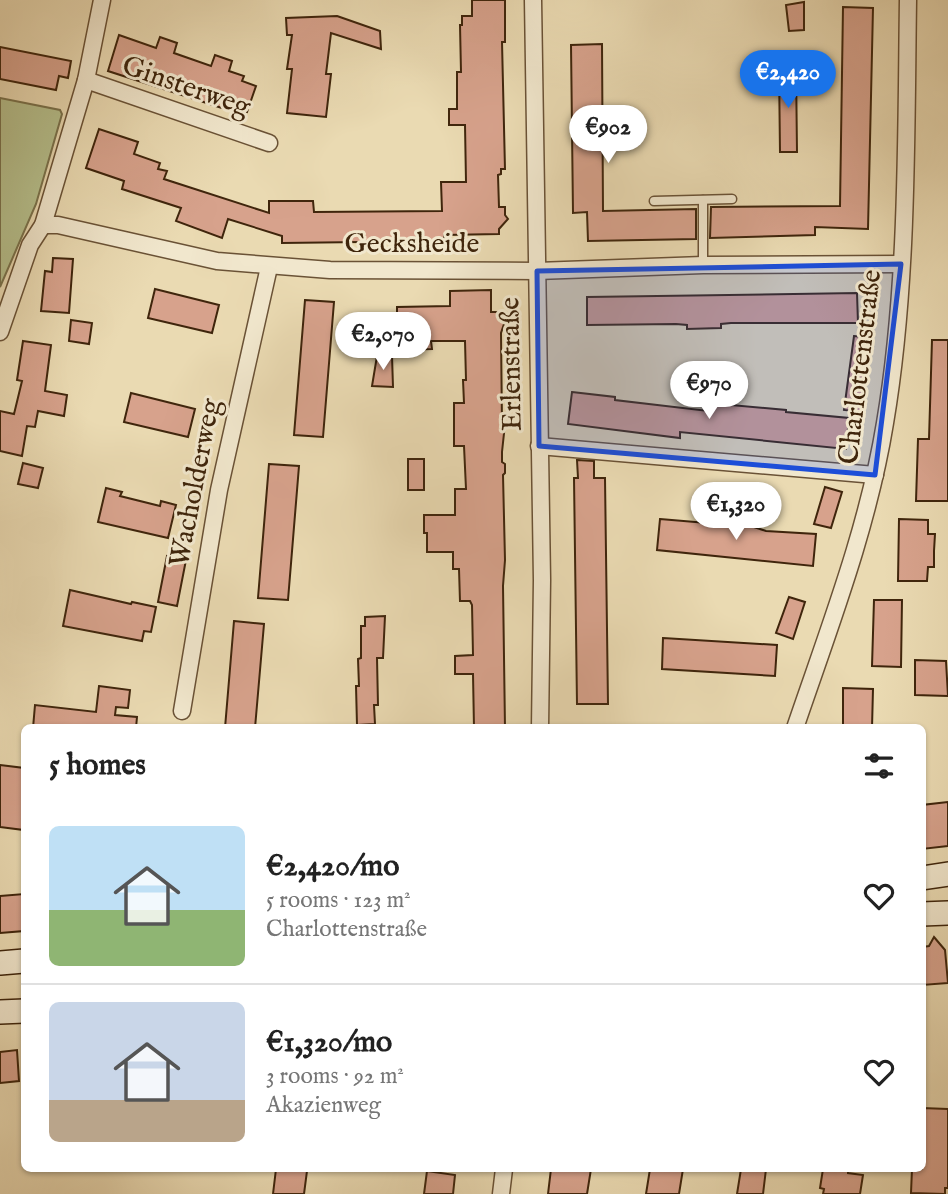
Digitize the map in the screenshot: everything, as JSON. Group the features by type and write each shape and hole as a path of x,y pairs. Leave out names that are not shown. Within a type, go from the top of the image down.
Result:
{"main road":[{"path":"926,877 948,874"},
{"path":"926,914 948,913"},
{"path":"0,963 21,961"},
{"path":"0,1013 21,1011"}],"street":[{"name":"Ginsterweg","path":"43,225 86,80 102,0"},
{"name":"Erlenstraße","path":"533,0 542,580 540,724"},
{"name":"Charlottenstraße","path":"796,724 850,562 874,475 890,384 901,264 908,0"},
{"name":"Ginsterweg","path":"86,80 269,143"},
{"name":"Gecksheide","path":"43,225 58,225 216,261 330,270 537,271 703,265 901,264"},
{"path":"0,332 30,245 43,225"},
{"name":"Wacholderweg","path":"182,711 219,490 269,267"},
{"path":"539,446 874,475"},
{"path":"501,1194 504,1172"}],"lane":[{"path":"703,200 703,265"},
{"path":"654,201 732,200"}],"highlighted area":[{"path":"901,264 875,475 539,446 537,271"}],"green space":[{"path":"0,98 60,110 62,114 36,204 0,287"}],"building":[{"path":"472,0 505,0 505,42 502,42 505,169 501,169 501,174 498,175 499,207 505,207 508,219 499,229 499,234 444,235 444,241 282,243 282,236 228,219 222,238 176,221 181,208 122,189 124,181 86,168 99,129 138,142 134,154 160,163 158,169 167,171 164,179 269,213 269,201 313,201 314,212 442,211 441,182 466,182 465,125 449,125 449,109 457,109 457,72 461,72 460,25 462,16 472,16"},
{"path":"804,2 804,30 789,31 786,5"},
{"path":"843,7 873,8 868,229 815,227 815,235 710,238 711,207 840,206"},
{"path":"337,16 380,31 381,49 331,33 326,74 331,74 326,117 287,113 292,69 287,69 292,35 287,35 286,18"},
{"path":"119,35 156,48 160,37 177,43 174,53 211,66 215,55 232,61 229,71 244,76 242,81 256,86 247,112 230,106 228,110 108,71"},
{"path":"602,44 603,211 696,209 696,239 588,241 587,212 573,213 571,45"},
{"path":"0,47 71,61 68,78 59,76 56,90 0,79"},
{"path":"779,67 796,67 797,152 780,152"},
{"path":"53,258 73,259 69,313 41,311 45,271 52,272"},
{"path":"155,289 219,305 212,333 148,318"},
{"path":"491,290 491,312 504,312 501,333 502,424 505,424 502,452 502,462 505,464 505,724 474,724 473,674 455,674 455,656 473,655 472,605 470,601 460,601 459,569 453,569 453,552 427,552 427,533 424,533 424,515 455,515 455,489 466,489 464,446 454,446 454,403 464,403 465,341 431,341 432,349 397,350 397,307 450,306 450,291"},
{"path":"857,293 858,323 731,323 721,324 721,328 687,329 687,325 676,324 587,325 587,297"},
{"path":"305,300 334,302 323,437 294,435"},
{"path":"71,320 92,323 89,344 69,341"},
{"path":"854,336 871,338 861,412 844,410"},
{"path":"932,340 948,340 948,501 916,501 918,439 929,439"},
{"path":"23,341 51,345 45,391 67,395 64,416 38,411 35,427 27,426 22,456 0,451 0,411 14,414 22,381 17,380"},
{"path":"377,356 392,356 393,387 372,386"},
{"path":"572,392 708,411 709,403 849,418 846,449 680,432 680,438 568,424"},
{"path":"131,393 195,409 188,437 124,422"},
{"path":"408,459 424,459 424,490 408,490"},
{"path":"577,460 594,461 594,478 605,478 608,704 577,704 574,478 578,478"},
{"path":"23,463 43,468 38,488 18,484"},
{"path":"269,464 299,466 288,600 258,598"},
{"path":"825,487 842,492 831,528 814,524"},
{"path":"106,488 122,492 120,496 160,506 161,501 176,505 168,538 98,522"},
{"path":"660,519 816,534 813,566 657,550"},
{"path":"899,519 928,520 928,534 935,534 934,567 928,567 927,581 898,581"},
{"path":"167,556 186,560 177,606 158,602"},
{"path":"70,590 156,607 151,632 144,631 142,641 63,626"},
{"path":"789,597 805,602 793,639 776,633"},
{"path":"874,600 902,600 901,667 872,666"},
{"path":"385,616 383,658 377,658 378,705 374,705 375,724 357,724 358,659 361,658 361,626 365,626 365,617"},
{"path":"234,621 264,624 255,724 225,724"},
{"path":"663,638 777,645 775,676 662,669"},
{"path":"915,660 946,661 948,696 915,695"},
{"path":"99,686 130,690 128,708 116,707 115,715 137,717 136,724 33,724 35,705 96,712"},
{"path":"843,688 873,689 872,724 843,724"},
{"path":"0,765 21,768 21,830 0,827"},
{"path":"948,802 948,846 926,849 926,805"},
{"path":"21,894 21,931 0,933 0,896"},
{"path":"934,937 945,950 948,983 926,985 926,946"},
{"path":"17,1050 19,1081 0,1083 0,1052"},
{"path":"926,1108 948,1109 948,1188 945,1188 945,1194 911,1193 912,1172 926,1172"},
{"path":"276,1172 307,1172 304,1194 273,1194"},
{"path":"427,1172 455,1175 453,1194 424,1194"},
{"path":"551,1172 591,1172 587,1194 548,1194"},
{"path":"650,1172 683,1172 679,1194 646,1194"},
{"path":"741,1172 766,1172 763,1194 737,1194"},
{"path":"823,1172 863,1175 860,1194 823,1194 824,1189 820,1188"}]}
